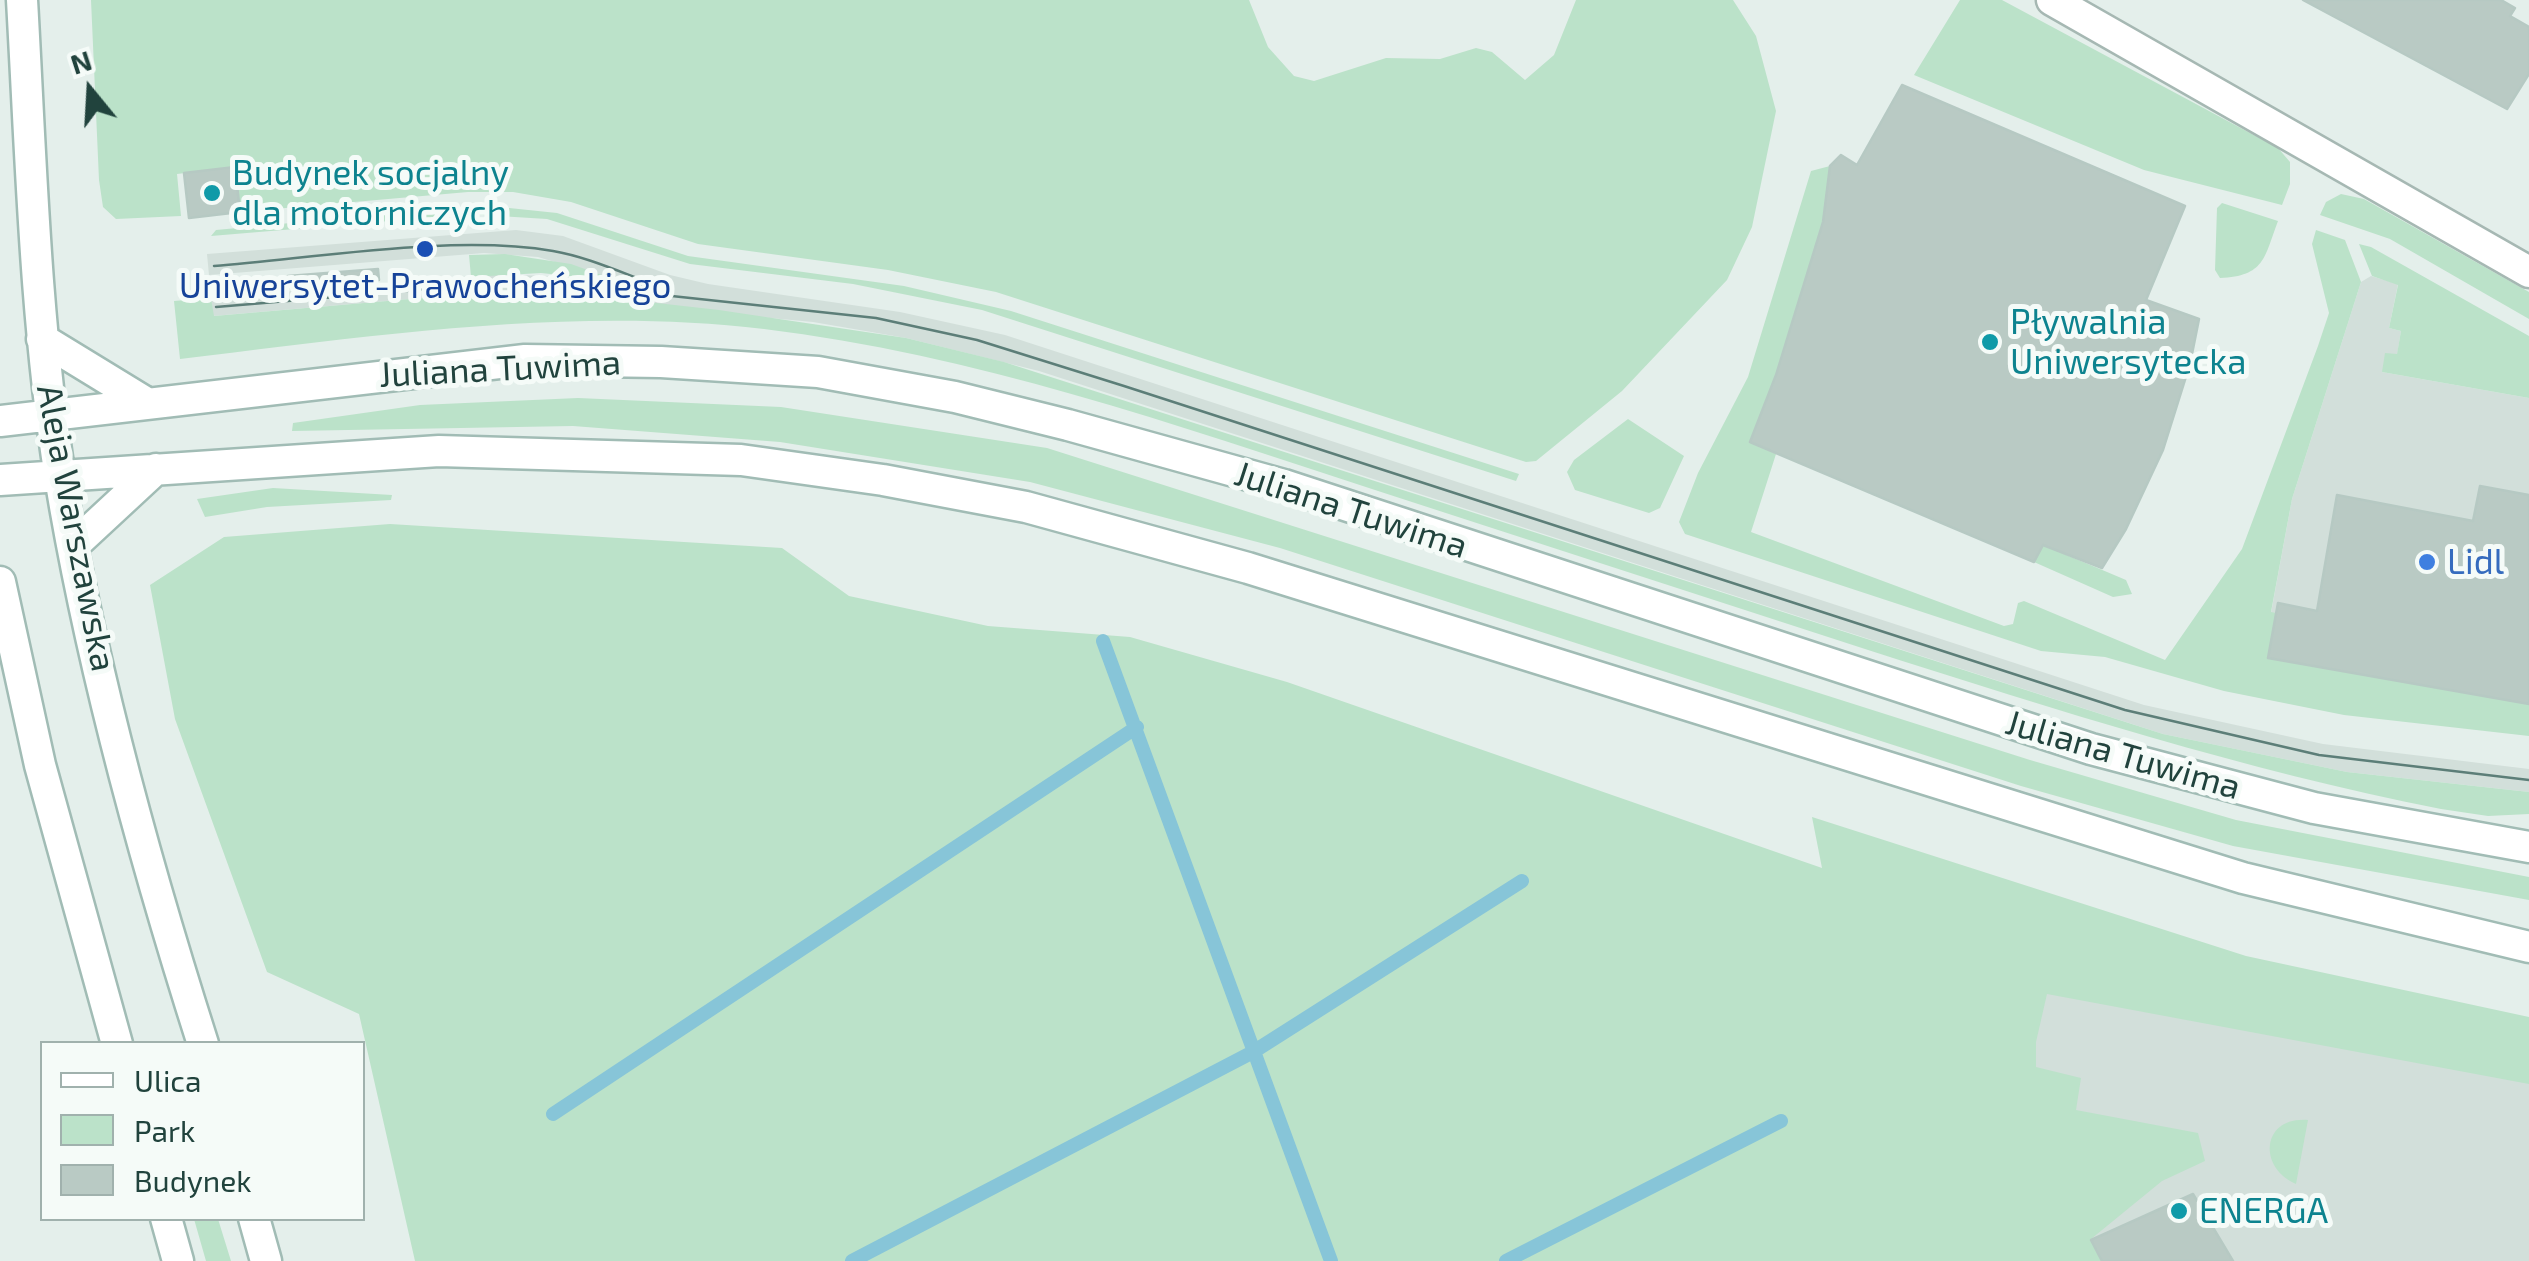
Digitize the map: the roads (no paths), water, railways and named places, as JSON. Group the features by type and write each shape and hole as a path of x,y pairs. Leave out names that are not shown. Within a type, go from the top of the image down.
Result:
{"main road":[{"name":"Aleja Warszawska","path":"22,0 42,338 72,546 134,802 202,1041"},
{"path":"2052,0 2529,272"},
{"path":"42,338 145,402"},
{"name":"Juliana Tuwima","path":"0,421 525,360 661,362 818,372 954,397 1284,485 2090,749 2314,808 2529,847"},
{"path":"0,480 439,451 741,460 1026,507 1470,635 2243,878 2529,947"},
{"path":"72,546 156,469"},
{"path":"0,582 40,765 116,1041"},
{"path":"167,1221 178,1261"},
{"path":"255,1221 266,1261"}],"waterway":[{"path":"1103,641 1331,1261"},
{"path":"553,1114 1137,727"},
{"path":"852,1261 1253,1052 1522,881"},
{"path":"1506,1261 1781,1121"}],"tram line":[{"path":"214,266 429,246 514,246 579,257 656,285"},
{"path":"216,307 514,282 876,318 977,340 1124,386 2125,710 2319,755 2529,780"}],"place":[{"name":"Budynek socjalny dla motorniczych","path":"212,193"},
{"name":"Uniwersytet-Prawocheńskiego","path":"425,249"},
{"name":"Pływalnia Uniwersytecka","path":"1990,342"},
{"name":"Lidl","path":"2427,562"},
{"name":"ENERGA","path":"2179,1211"}]}
